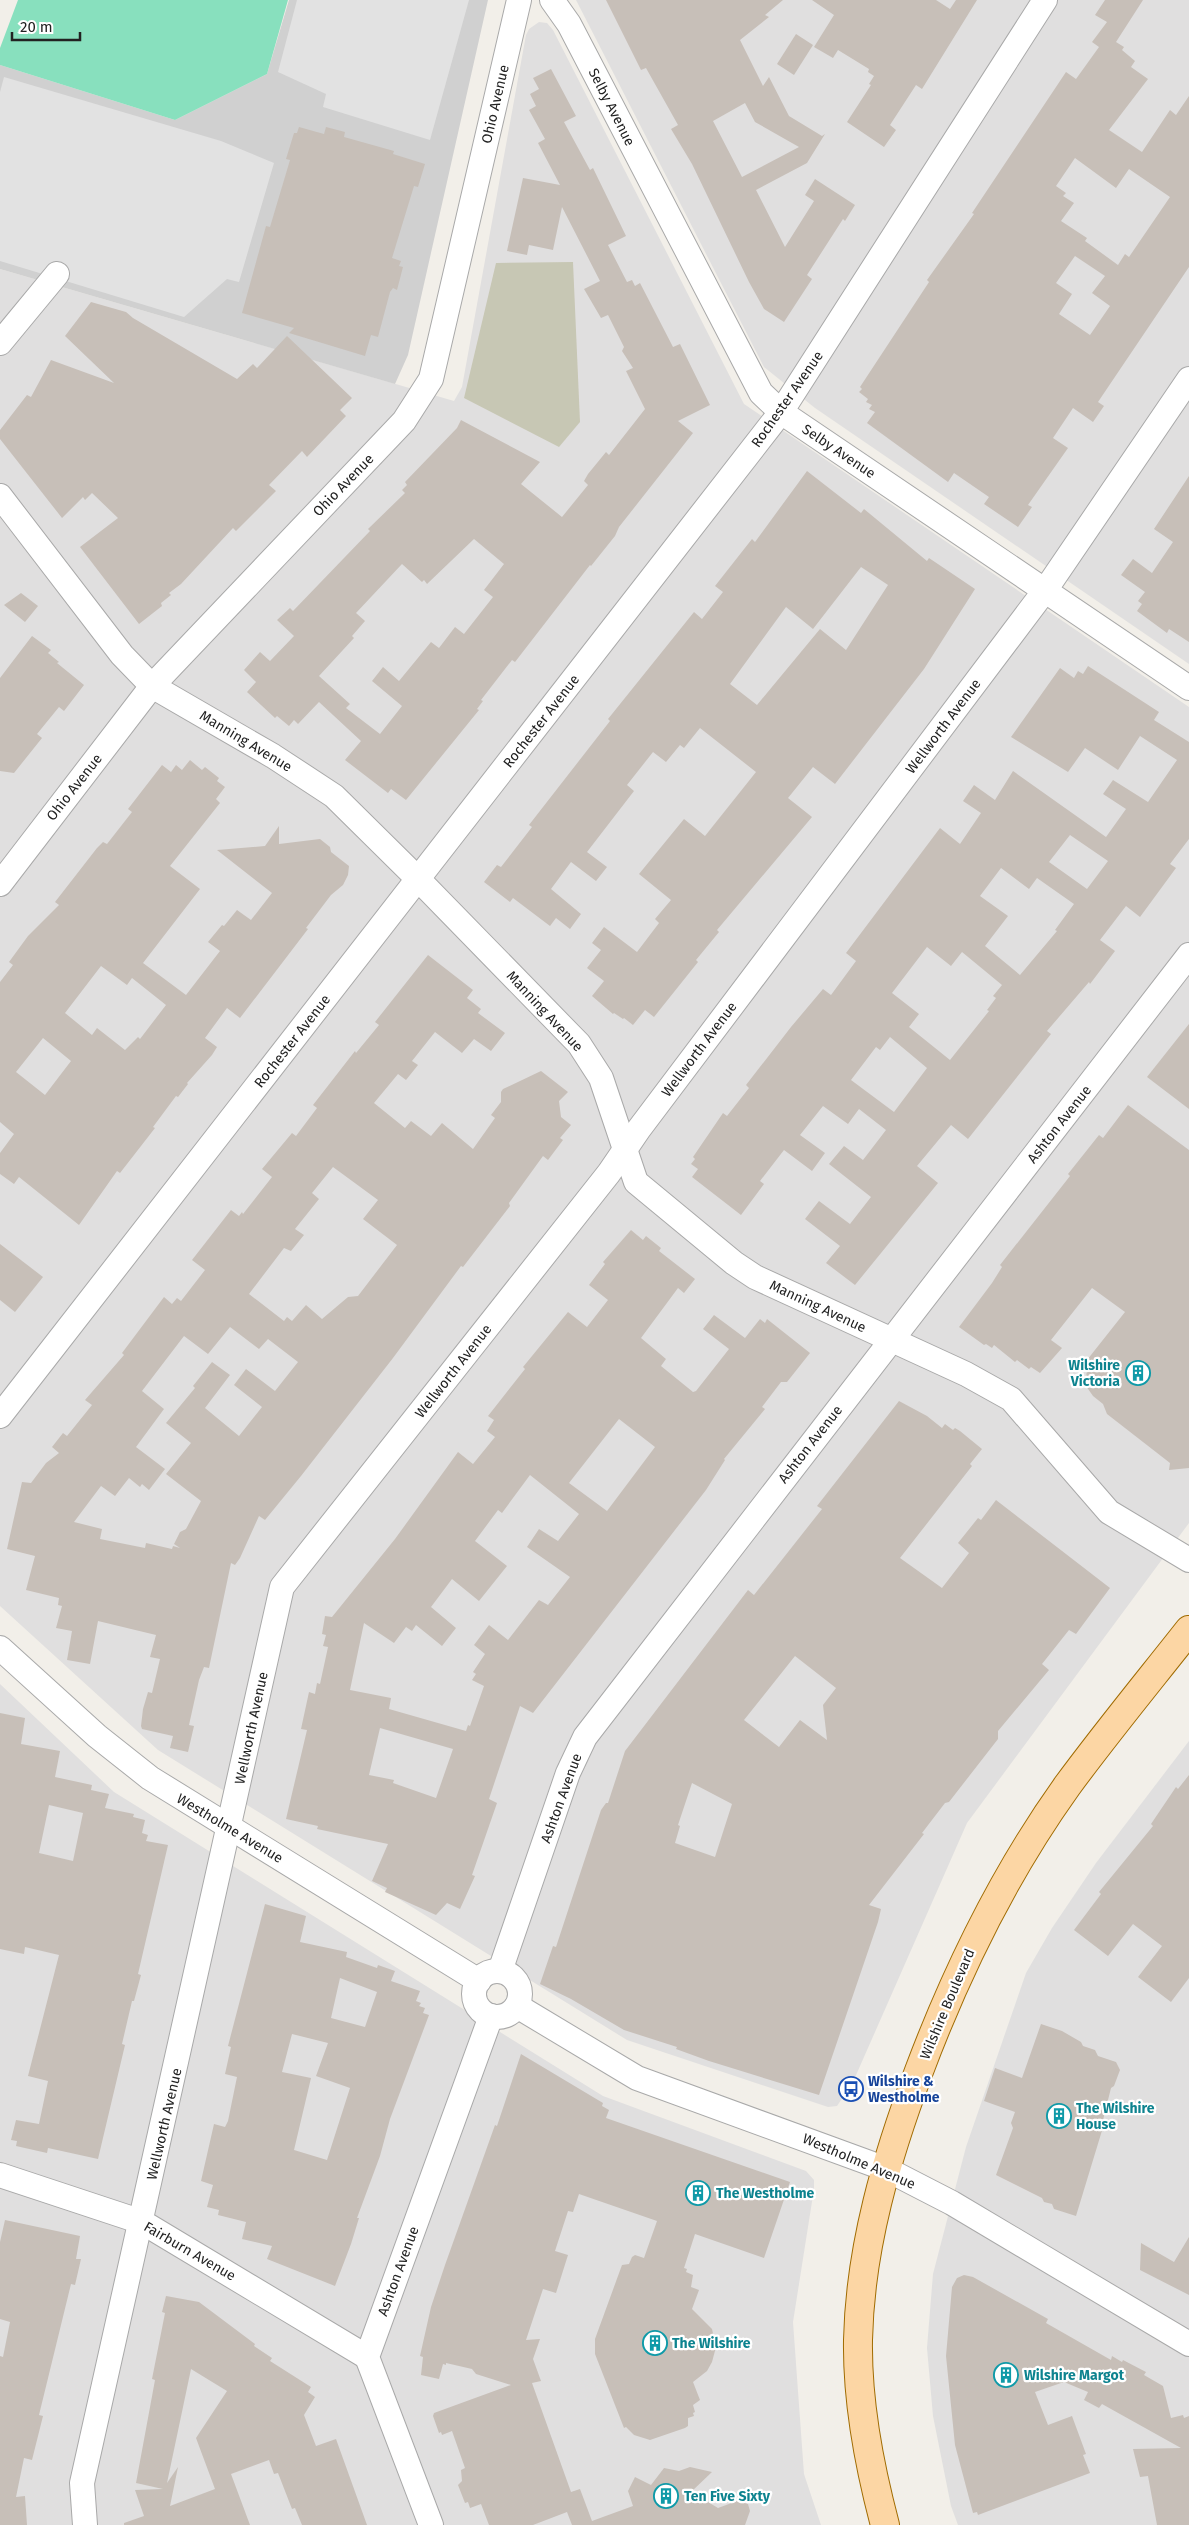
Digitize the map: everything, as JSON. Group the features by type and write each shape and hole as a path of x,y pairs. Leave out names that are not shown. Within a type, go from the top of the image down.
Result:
{"main road":[{"name":"Wilshire Boulevard","path":"885,2525 866,2440 858,2342 862,2288 875,2207 901,2119 957,1976 1016,1866 1066,1787 1189,1630"}],"street":[{"name":"Ohio Avenue","path":"0,884 152,686 404,421 431,379 519,0"},
{"name":"Selby Avenue","path":"552,0 569,24 757,388 781,412 1046,589 1189,688"},
{"name":"Rochester Avenue","path":"0,1416 781,412 1046,0"},
{"path":"0,343 57,274"},
{"name":"Wellworth Avenue","path":"85,2525 82,2483 230,1828 282,1587 624,1151 638,1129 1046,589 1189,379"},
{"name":"Manning Avenue","path":"0,496 122,656 152,686 273,756 334,796 579,1044 600,1078 636,1182 734,1263 755,1277 966,1374 1011,1399 1109,1512 1189,1560"},
{"name":"Ashton Avenue","path":"500,1971 568,1773 585,1737 1189,955"},
{"name":"Westholme Avenue","path":"0,1648 97,1736 150,1778 479,1980"},
{"path":"500,1971 508,1973 519,1984 520,1999 517,2006 508,2014 491,2016 479,2008 476,2001 475,1987 479,1980 488,1973 500,1971"},
{"name":"Westholme Avenue","path":"517,2006 637,2078 886,2169 952,2203 1189,2344"},
{"name":"Ashton Avenue","path":"367,2356 491,2016"},
{"name":"Fairburn Avenue","path":"0,2174 142,2222 367,2356"},
{"path":"367,2356 431,2525"}],"shaded area":[{"path":"289,0 488,0 408,355 395,384 0,269 0,65 175,120 267,74"},
{"path":"297,0 469,0 430,140 323,107 326,94 278,72"},
{"path":"576,0 1189,0 1189,664 815,408 764,367"},
{"path":"539,22 547,23 553,30 744,404 1189,707 1189,1523 967,1823 853,2082 837,2106 828,2107 627,2040 158,1750 0,1606 0,269 454,401 462,387 526,35 529,29"},
{"path":"4,77 221,141 274,163 239,282 227,279 184,317 0,261 0,92"},
{"path":"573,262 580,422 559,447 464,398 496,263"},
{"path":"0,1684 114,1792 603,2096 806,2171 814,2180 814,2189 793,2322 804,2474 821,2525 0,2525"},
{"path":"1189,1741 1189,2525 958,2525 951,2506 933,2416 927,2348 933,2274 966,2147 1026,1973 1052,1928 1096,1863"}],"green space":[{"path":"18,0 288,0 267,74 175,120 0,65 0,48"}],"building":[{"path":"606,0 783,0 765,15 769,17 740,40 763,86 769,77 789,116 822,136 825,134 807,163 756,190 785,247 814,201 805,195 815,179 855,205 845,221 843,219 807,275 812,279 784,322 764,309 692,164 671,129 678,125 646,68 641,70","holes":["745,103 755,122 799,147 742,177 713,121"]},
{"path":"812,0 936,0 950,9 956,0 977,0 922,89 916,85 890,125 896,130 884,147 847,122 871,85 869,84 874,76 868,72 869,69 838,50 833,58 814,47 834,15"},
{"path":"1105,0 1143,0 1116,42 1124,47 1122,50 1135,61 1131,67 1148,79 1109,130 1142,152 1170,110 1176,115 1189,96 1189,267 1098,402 1104,406 1093,422 1073,408 1053,438 1068,448 1028,505 1032,507 1018,527 984,504 989,497 954,473 948,482 867,423 875,412 869,409 872,405 866,402 868,399 859,392 862,389 860,387 929,282 927,280 974,214 972,213 1066,72 1076,79 1099,47 1092,42 1107,22 1095,15","holes":["1075,158 1116,188 1129,169 1170,197 1129,257 1125,254 1118,265 1085,241 1087,238 1061,221 1074,203 1063,196 1066,193 1056,186","1075,256 1105,276 1092,293 1110,306 1090,335 1059,314 1072,294 1056,283"]},
{"path":"796,34 813,45 794,75 777,64"},
{"path":"551,69 576,116 564,122 590,170 593,168 626,236 608,245 627,282 632,280 635,286 640,283 673,347 680,344 710,405 678,421 693,433 619,527 615,536 590,565 515,662 512,660 481,700 483,701 477,709 479,710 406,800 391,789 388,793 345,760 361,741 319,702 298,724 294,720 289,726 277,716 275,718 247,692 256,682 244,670 260,652 270,661 294,636 277,620 290,608 293,611 370,531 368,529 405,493 402,490 407,485 405,482 457,428 461,420 540,462 521,484 562,517 588,485 584,481 588,474 606,452 609,455 645,409 626,371 633,368 622,351 624,347 608,315 601,318 584,289 600,281 562,207 553,250 529,245 527,255 507,251 523,178 560,185 538,143 545,139 529,110 536,106 530,94 539,89 533,78","holes":["474,539 504,564 484,590 493,597 464,634 455,627 439,648 431,642 399,681 383,667 372,681 402,706 380,734 346,708 350,704 319,676 354,638 352,636 365,621 356,613 402,564 422,582 424,580 427,584"]},
{"path":"299,127 324,134 326,127 345,132 344,137 394,151 393,154 425,164 418,187 414,186 392,258 401,261 399,266 403,267 397,290 393,288 390,292 378,337 371,335 365,356 289,333 294,328 242,313 266,226 270,227 290,160 286,159 294,133 297,133"},
{"path":"91,302 126,312 133,318 237,379 253,364 257,368 287,336 352,398 340,410 346,416 307,457 302,451 269,485 276,491 236,531 233,528 181,584 169,593 171,595 161,603 162,606 139,624 80,547 118,518 92,493 85,500 83,497 62,518 0,439 0,430 27,395 31,397 51,360 114,383 65,336"},
{"path":"807,471 861,513 864,509 927,561 929,558 975,589 924,669 835,784 813,767 788,798 812,817 717,930 719,932 696,960 698,962 654,1017 645,1010 633,1025 624,1018 613,1014 592,996 604,981 587,968 601,950 592,943 604,927 637,952 659,923 655,919 671,900 639,874 684,819 705,836 756,772 700,728 684,748 680,745 666,762 653,752 627,785 634,791 587,852 607,867 596,881 571,862 551,889 581,914 570,929 556,918 550,926 513,898 510,902 484,882 497,865 501,867 532,827 529,825 610,721 608,719 694,612 702,619 723,592 715,586 752,539 755,542","holes":["861,567 888,585 846,650 820,629 757,705 730,684 786,607 813,629"]},
{"path":"1189,476 1189,642 1169,629 1167,633 1137,611 1142,604 1138,601 1145,592 1121,575 1133,559 1152,573 1173,542 1154,529"},
{"path":"21,593 38,606 25,622 4,605"},
{"path":"32,636 51,650 48,653 59,662 57,663 84,685 64,711 59,707 37,734 42,738 14,773 0,771 0,678"},
{"path":"1088,666 1159,712 1154,720 1189,742 1189,839 1170,864 1176,868 1140,917 1126,906 1100,940 1115,951 1090,984 1089,982 1047,1031 1051,1034 968,1139 951,1125 917,1166 938,1183 855,1285 826,1263 840,1246 805,1219 819,1201 850,1224 871,1197 829,1164 844,1146 863,1160 886,1130 859,1109 848,1124 823,1106 800,1135 825,1153 812,1171 784,1150 760,1181 764,1184 741,1215 692,1177 698,1169 691,1164 695,1159 693,1157 723,1113 727,1116 749,1088 746,1085 823,989 831,995 856,961 846,953 940,828 960,844 981,813 963,801 974,785 995,800 1013,771 1106,837 1126,809 1103,794 1113,780 1148,802 1177,760 1140,736 1118,770 1085,748 1068,772 1011,737 1060,668 1074,678 1078,671 1083,674","holes":["1070,835 1108,861 1087,889 1049,862","1001,868 1029,889 1037,878 1074,904 1055,930 1057,931 1020,975 985,946 1008,916 980,896","927,947 951,966 962,952 1002,985 993,996 996,998 987,1010 989,1011 950,1060 909,1027 919,1014 892,993","890,1037 927,1068 894,1112 851,1080 876,1047 880,1050"]},
{"path":"190,760 202,770 205,767 219,778 217,781 225,787 216,799 220,803 170,866 200,889 143,963 186,995 220,951 208,942 222,925 224,926 237,910 251,920 272,893 217,850 265,846 279,826 279,844 320,839 330,847 331,852 349,866 348,875 343,885 331,895 306,928 308,929 240,1018 227,1008 205,1038 217,1047 212,1055 187,1083 178,1097 176,1096 153,1127 155,1128 120,1173 117,1171 79,1225 19,1177 14,1184 0,1174 0,1153 14,1134 0,1122 0,982 13,965 9,962 28,936 59,905 55,902 97,848 103,842 107,844 132,812 128,809 162,765 171,772 176,765 182,770","holes":["101,966 127,985 132,978 166,1005 140,1039 138,1037 125,1050 97,1028 92,1035 65,1013","43,1038 71,1061 45,1095 16,1072"]},
{"path":"428,955 473,990 467,998 481,1009 478,1013 505,1033 491,1051 474,1039 462,1053 435,1032 412,1061 418,1065 406,1080 398,1074 374,1103 405,1128 411,1121 431,1136 442,1123 473,1149 495,1118 491,1115 501,1102 501,1092 503,1089 541,1071 568,1092 559,1101 561,1117 571,1125 560,1138 563,1140 548,1160 543,1156 509,1203 510,1206 463,1267 461,1266 393,1358 301,1476 265,1520 259,1516 240,1558 235,1565 231,1563 209,1668 204,1667 199,1680 189,1725 194,1726 188,1752 170,1748 173,1736 142,1729 141,1726 143,1709 148,1692 152,1693 160,1659 150,1657 156,1635 98,1621 90,1664 67,1660 72,1631 56,1628 62,1606 58,1605 59,1598 26,1590 35,1556 7,1549 22,1482 31,1483 46,1463 59,1453 52,1447 63,1433 67,1436 92,1405 85,1400 124,1355 122,1353 164,1297 172,1304 177,1298 181,1301 205,1270 192,1260 231,1210 239,1216 242,1212 243,1214 272,1177 262,1169 292,1133 296,1136 317,1108 313,1105 355,1051 356,1053 379,1025 375,1022","holes":["333,1167 378,1200 363,1219 397,1245 358,1296 348,1297 322,1319 306,1305 292,1321 287,1317 284,1321 249,1294 284,1248 291,1251 304,1235 295,1229 319,1199 312,1193","230,1327 259,1349 268,1339 298,1362 275,1391 246,1369 234,1385 262,1407 239,1436 205,1408 230,1375 212,1362 193,1386 195,1388 166,1423 191,1443 166,1474 201,1501 186,1529 180,1532 174,1544 180,1548 173,1546 172,1549 146,1543 145,1548 100,1539 102,1529 74,1522 101,1486 115,1496 129,1478 140,1487 142,1484 149,1490 165,1469 136,1447 164,1409 142,1391 184,1336 208,1354"]},
{"path":"1189,1024 1189,1109 1147,1077"},
{"path":"1128,1105 1189,1150 1189,1468 1169,1470 1170,1463 1107,1414 1103,1404 1093,1396 1086,1386 1087,1360 1125,1312 1092,1288 1051,1340 1062,1348 1040,1373 1031,1367 1029,1369 1017,1360 1015,1362 994,1345 992,1348 986,1344 984,1345 959,1327 992,1283 1002,1267 1000,1265 1070,1176 1068,1174 1099,1135 1103,1138"},
{"path":"631,1230 643,1240 646,1236 661,1248 659,1251 695,1279 684,1293 678,1288 641,1338 666,1359 661,1366 693,1392 696,1391 729,1349 703,1329 714,1315 745,1338 760,1319 765,1323 767,1319 810,1353 787,1382 781,1382 762,1407 765,1409 724,1459 706,1490 533,1713 520,1706 489,1799 497,1803 472,1875 475,1876 460,1909 447,1903 436,1915 385,1892 387,1888 372,1881 388,1844 317,1829 318,1826 286,1819 307,1730 301,1729 309,1692 315,1694 317,1683 320,1684 328,1647 323,1646 326,1635 322,1634 325,1616 332,1617 395,1539 458,1452 473,1464 495,1437 487,1431 494,1420 488,1416 525,1369 523,1367 568,1312 587,1327 608,1300 589,1285 605,1264 603,1262","holes":["619,1419 655,1447 607,1511 569,1483","530,1475 579,1514 558,1541 539,1529 527,1547 570,1577 548,1605 539,1600 508,1640 489,1625 474,1645 485,1654 473,1672 476,1674 472,1680 484,1686 470,1726 468,1725 466,1731 389,1709 391,1698 350,1690 364,1623 394,1643 406,1627 412,1631 416,1625 442,1646 456,1628 431,1607 452,1579 479,1601 507,1566 475,1541 498,1510 502,1513","380,1728 453,1749 436,1798 393,1783 394,1780 369,1775"]},
{"path":"0,1244 43,1277 15,1312 0,1300"},
{"path":"899,1401 927,1416 942,1428 945,1424 953,1430 955,1428 982,1449 970,1464 972,1466 900,1558 942,1588 969,1553 958,1543 978,1518 981,1520 996,1500 1110,1588 1076,1634 1069,1630 1042,1664 1049,1670 998,1731 998,1739 949,1802 945,1803 922,1833 924,1834 869,1905 881,1909 878,1922 819,2095 709,2061 676,2049 677,2047 624,2030 571,1999 540,1984 553,1946 556,1947 601,1810 608,1803 625,1751 748,1590 754,1595 822,1509 817,1506","holes":["795,1656 836,1688 823,1705 827,1740 800,1720 779,1747 744,1720","692,1783 732,1804 715,1857 675,1843 680,1826 678,1825"]},
{"path":"0,1713 25,1718 21,1744 60,1751 55,1777 92,1785 91,1790 109,1794 105,1808 134,1814 133,1817 145,1820 142,1833 148,1835 146,1841 168,1845 138,1974 141,1975 134,2001 132,2001 122,2044 125,2045 98,2159 48,2148 47,2153 16,2146 17,2141 11,2140 16,2120 39,2124 48,2081 28,2076 59,1955 25,1947 24,1954 0,1949","holes":["49,1805 83,1813 73,1861 39,1853"]},
{"path":"1189,1775 1189,1978 1171,2002 1138,1977 1162,1946 1133,1924 1108,1956 1074,1930 1101,1894 1099,1892 1153,1826 1151,1824 1176,1787 1178,1789"},
{"path":"265,1904 306,1916 300,1942 347,1952 346,1957 377,1968 378,1965 395,1971 391,1981 420,1991 416,2001 421,2003 419,2006 425,2008 423,2013 429,2015 390,2119 380,2156 335,2286 267,2259 272,2246 242,2239 246,2222 218,2215 219,2210 207,2207 213,2185 201,2181 214,2124 225,2127 228,2121 237,2077 225,2074 231,2047 228,2046","holes":["340,1978 377,1992 365,2027 331,2018","292,2034 328,2043 316,2076 350,2088 327,2160 294,2150 311,2078 282,2072"]},
{"name":"The Wilshire House","path":"1041,2024 1062,2031 1081,2042 1083,2046 1095,2050 1098,2056 1116,2062 1120,2070 1114,2086 1111,2088 1103,2120 1104,2124 1076,2216 1054,2209 1052,2204 1044,2202 1042,2198 996,2175 1013,2128 1011,2123 1015,2112 984,2101 995,2068 1022,2078"},
{"path":"521,2054 603,2103 602,2106 609,2110 606,2118 790,2182 764,2258 695,2234 684,2268 687,2269 686,2272 693,2275 691,2287 699,2290 692,2309 712,2329 716,2347 712,2362 707,2371 693,2382 700,2400 693,2405 694,2416 688,2418 688,2426 685,2428 650,2440 634,2435 626,2427 624,2428 595,2354 595,2339 622,2265 629,2264 635,2255 644,2258 657,2221 579,2194 573,2212 568,2211 555,2251 568,2255 556,2293 543,2289 526,2340 540,2339 533,2359 541,2381 532,2383 571,2492 580,2489 592,2521 633,2506 628,2491 635,2477 651,2485 664,2468 679,2471 690,2467 712,2472 691,2492 718,2508 737,2501 748,2504 750,2511 745,2525 572,2525 567,2512 533,2525 489,2525 481,2504 470,2508 468,2502 465,2503 458,2485 462,2481 461,2470 465,2468 452,2431 442,2435 441,2432 439,2433 433,2416 434,2413 511,2385 476,2374 472,2369 446,2363 446,2365 443,2364 439,2379 421,2375 423,2357 420,2356 431,2307 445,2265 495,2125 497,2126"},
{"path":"5,2220 80,2236 76,2259 81,2259 75,2285 71,2284 39,2415 43,2416 32,2460 24,2458 16,2497 25,2496 27,2525 0,2525 0,2356 3,2357 10,2322 0,2319 0,2242"},
{"path":"1189,2237 1189,2295 1140,2270 1141,2243 1174,2262"},
{"path":"964,2275 973,2277 1048,2319 1046,2323 1111,2360 1112,2356 1146,2372 1144,2375 1163,2386 1171,2418 1183,2415 1184,2418 1189,2416 1189,2525 1157,2525 1148,2476 1140,2477 1133,2449 1181,2448 1102,2404 1099,2408 1084,2400 1088,2392 1064,2382 1035,2392 1048,2425 1072,2416 1086,2454 1083,2455 1090,2473 978,2515 977,2512 973,2513 955,2445 946,2356 952,2287 957,2278"},
{"path":"166,2296 199,2302 272,2358 270,2361 311,2387 308,2392 315,2397 304,2415 316,2446 336,2439 367,2525 302,2525 295,2508 292,2509 278,2473 274,2474 269,2460 231,2474 250,2525 124,2525 124,2523 144,2516 135,2490 163,2489 136,2483 155,2380 152,2379 165,2313 162,2312","holes":["191,2369 227,2391 196,2438 215,2489 170,2506 178,2467 167,2483"]}],"place":[{"name":"Wilshire Victoria","path":"1138,1373"},
{"name":"Wilshire & Westholme","path":"851,2089"},
{"name":"The Wilshire House","path":"1059,2116"},
{"name":"The Westholme","path":"698,2193"},
{"name":"The Wilshire","path":"655,2343"},
{"name":"Wilshire Margot","path":"1006,2375"},
{"name":"Ten Five Sixty","path":"666,2496"}]}
